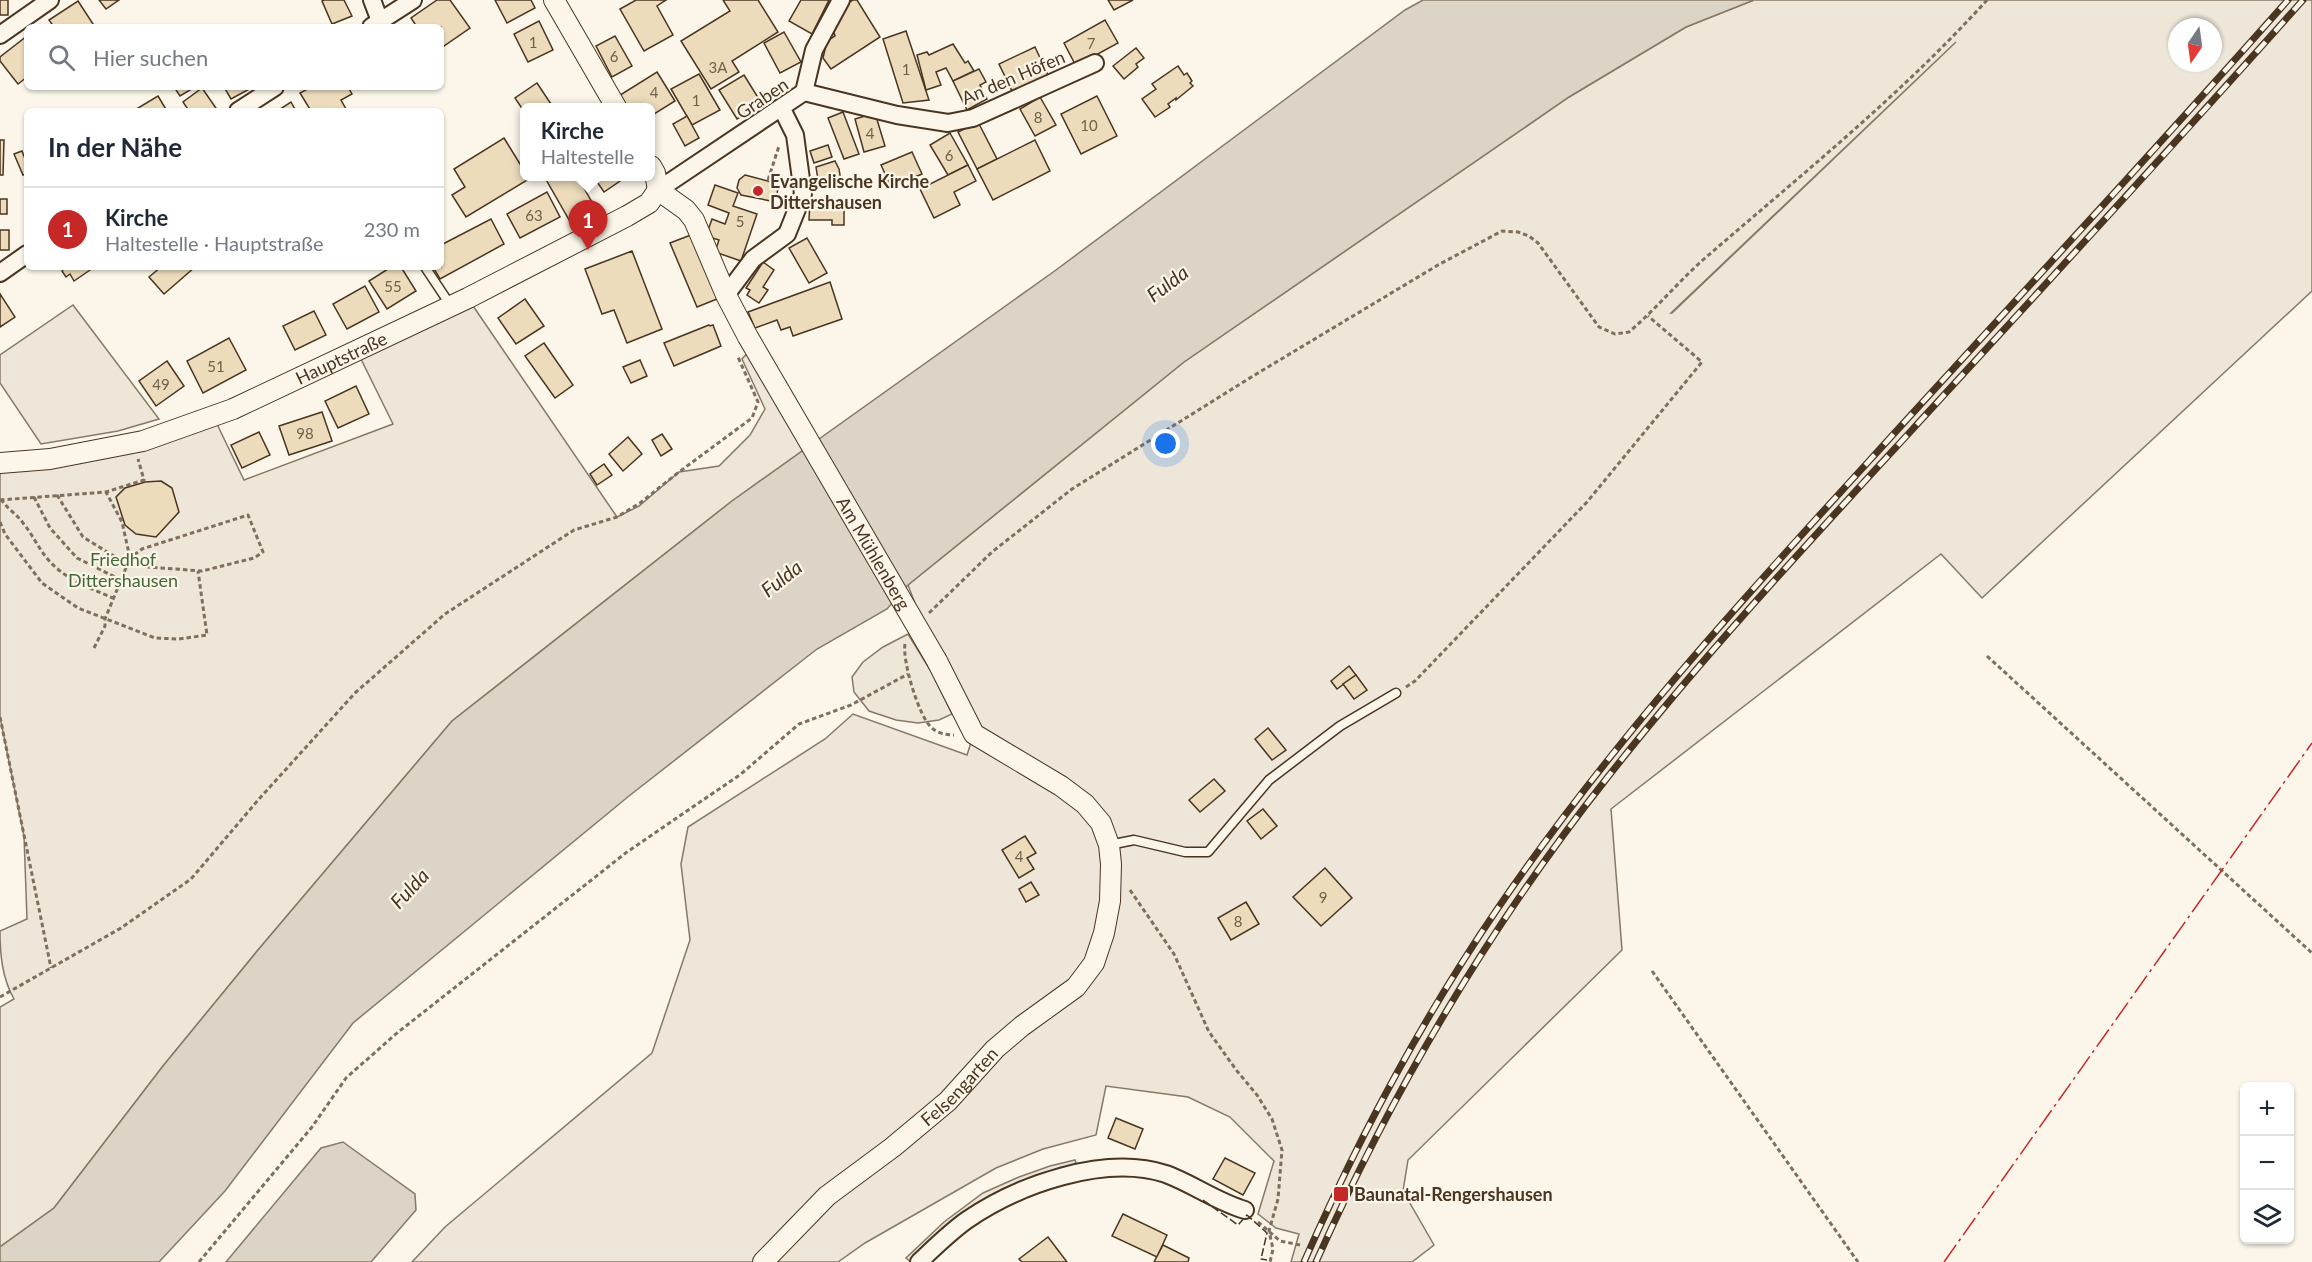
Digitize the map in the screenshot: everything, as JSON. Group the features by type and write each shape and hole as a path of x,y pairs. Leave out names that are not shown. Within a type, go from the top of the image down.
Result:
{"street":[{"path":"0,35 50,0"},
{"path":"372,0 375,24 413,0"},
{"path":"554,0 613,103"},
{"name":"Graben","path":"658,190 786,116 804,92 814,50 841,0"},
{"name":"An den Höfen","path":"804,92 897,115 948,123 973,118 1095,63"},
{"path":"243,108 270,90"},
{"path":"726,295 753,259 787,234 803,194 795,135 786,116"},
{"path":"655,180 658,190"},
{"name":"Am Mühlenberg","path":"658,190 676,202 694,220 726,295 748,337 937,661 974,734"},
{"name":"Hauptstraße","path":"0,464 50,459 134,443 233,409 451,306 627,216 650,202 658,190"},
{"path":"0,273 24,256"},
{"path":"974,734 1033,767 1085,804 1101,823 1110,855"},
{"name":"Felsengarten","path":"763,1262 827,1196 893,1147 948,1101 995,1049 1076,987 1094,963 1104,933 1110,901 1110,855"},
{"path":"918,1262 966,1221 1006,1196 1050,1179 1089,1171 1134,1168 1164,1174 1197,1188 1227,1205 1245,1210"}],"lane":[{"path":"427,270 451,306"},
{"path":"1110,855 1134,840 1185,852 1208,852 1269,780 1340,726 1396,693"}],"path":[{"path":"928,613 992,552 1072,489 1253,376 1438,265 1502,231 1518,232 1538,243 1599,327 1607,332 1623,334 1629,332 1701,262 1883,103 1954,36 1987,0"},
{"path":"768,180 782,138 786,116"},
{"path":"1396,693 1415,681 1587,502 1702,362 1648,316"},
{"path":"0,997 121,928 191,879 355,693 445,614 574,530 617,517 640,503 753,418 758,402 738,362 737,350 740,342 748,337"},
{"path":"1,500 106,492 144,480 134,443"},
{"path":"106,492 122,522 130,558"},
{"path":"57,495 82,537 117,558 130,558 148,567 198,571 254,558 263,552 248,515 142,549 130,558 105,619 105,626 94,648"},
{"path":"34,497 50,528 77,558 121,580"},
{"path":"1,500 7,508 15,512 47,558 74,581 113,598"},
{"path":"0,522 5,534 42,583 78,608 155,638 179,639 207,635 198,571"},
{"path":"906,641 904,654 908,674 926,722 931,727 949,735 974,734"},
{"path":"1987,656 2312,953"},
{"path":"199,1262 312,1127 346,1078 397,1033 627,852 741,774 799,724 851,705 908,674"},
{"path":"0,717 51,968"},
{"path":"1110,855 1174,954 1209,1032 1257,1095 1272,1119 1282,1150 1278,1199 1269,1231 1273,1249 1270,1262"},
{"path":"1652,971 1858,1262"},
{"path":"1269,1231 1280,1240 1300,1245"}],"green space":[{"path":"1754,0 2312,0 2312,291 1982,598 1941,554 1611,809 1622,950 1408,1160 1403,1191 1434,1245 1412,1262 1291,1262 1299,1234 1276,1228 1258,1214 1274,1161 1230,1117 1188,1097 1106,1086 1096,1135 1043,1149 996,1168 865,1243 838,1262 412,1262 445,1227 652,1053 690,940 681,864 688,827 825,739 853,714 967,755 974,733 937,661 908,585 1184,362 1569,97 1686,27","holes":["1956,42 1672,313 1671,313"]},
{"name":"Friedhof Dittershausen","path":"469,300 617,517 639,506 679,472 719,466 750,435 765,409 742,359 757,343 812,444 732,501 452,721 163,1066 54,1208 0,1247 0,1007 14,999 2,966 0,931 27,919 24,836 0,717 0,463 216,422 244,480 393,424 359,355"},
{"path":"73,305 159,419 118,431 41,444 0,383 0,355"}],"shaded area":[{"path":"908,634 932,673 952,714 939,720 918,723 896,720 869,711 854,692 852,677 863,662 883,647"},
{"path":"1075,1160 1079,1173 998,1201 919,1262 911,1262 906,1258 944,1222 983,1193 1019,1177"}],"water":[{"name":"Fulda","path":"1423,0 1754,0 1686,27 1569,97 1184,362 908,585 887,609 817,649 629,796 353,1023 225,1191 159,1262 0,1262 0,1247 54,1208 163,1066 452,721 732,501 1056,270 1405,10"},
{"path":"343,1142 415,1194 416,1210 371,1262 226,1262 321,1148"}],"building":[{"path":"0,0 8,0 8,15 0,15"},
{"path":"99,0 119,0 106,9"},
{"path":"344,0 352,16 332,24 322,1"},
{"path":"437,0 450,0 470,28 444,46 444,24 415,24 411,18"},
{"path":"495,0 531,0 535,8 507,23"},
{"path":"636,0 666,0 657,6 673,35 644,51 620,9"},
{"path":"723,0 758,0 778,32 732,61 739,72 711,89 681,41 730,11"},
{"path":"801,0 829,0 812,34 789,21"},
{"path":"857,0 880,37 831,69 823,58 827,41 835,36 833,29 846,4"},
{"path":"1108,0 1133,0 1114,10"},
{"path":"78,1 93,24 52,24 49,20"},
{"path":"1105,20 1118,43 1076,66 1064,43"},
{"path":"539,21 553,50 528,62 514,34"},
{"path":"906,31 929,100 903,103 883,39"},
{"path":"784,32 801,62 780,73 764,43"},
{"path":"615,36 632,66 612,77 596,46"},
{"path":"24,38 24,79 18,84 0,61 0,57"},
{"path":"953,44 965,63 968,61 974,71 953,81 946,68 936,72 941,85 926,90 917,55 927,52 929,55"},
{"path":"1035,47 1048,75 1013,93 999,64"},
{"path":"1136,48 1144,58 1136,64 1138,67 1124,79 1113,66"},
{"path":"1178,66 1184,75 1187,73 1193,86 1168,104 1170,107 1155,117 1142,99 1156,89 1152,84"},
{"path":"979,69 986,82 980,85 987,99 967,110 953,81"},
{"path":"657,72 675,101 655,114 655,103 621,103 617,97"},
{"path":"699,74 720,110 692,125 671,89"},
{"path":"744,75 762,104 737,119 719,90"},
{"path":"537,83 550,103 520,103 520,106 515,98"},
{"path":"176,90 190,90 180,96"},
{"path":"199,90 203,90 216,108 187,108 183,102"},
{"path":"226,90 248,90 231,99"},
{"path":"306,90 350,90 352,94 341,100 345,108 309,108 300,93"},
{"path":"158,96 165,108 138,108"},
{"path":"1097,96 1117,136 1081,154 1061,114"},
{"path":"1040,97 1056,125 1035,136 1020,109"},
{"path":"291,102 294,108 282,108"},
{"path":"843,112 859,154 844,159 828,118"},
{"path":"875,113 885,146 864,152 855,119"},
{"path":"687,116 699,138 685,146 673,124"},
{"path":"978,122 997,159 977,169 958,132"},
{"path":"950,133 968,165 948,175 930,145"},
{"path":"504,138 520,164 520,181 526,181 466,217 452,195 465,187 454,169"},
{"path":"0,140 4,140 3,175 0,175"},
{"path":"1035,140 1050,171 993,200 977,169"},
{"path":"828,145 832,157 814,163 810,151"},
{"path":"22,151 24,175 23,175 14,154"},
{"path":"912,152 922,174 891,187 881,165"},
{"path":"835,161 842,187 819,186 816,167"},
{"path":"968,165 976,181 954,192 960,205 934,218 920,189"},
{"name":"Evangelische Kirche Dittershausen","path":"745,175 779,184 776,198 772,197 771,201 741,195 737,188 739,180"},
{"path":"547,181 580,181 601,218 576,232"},
{"path":"596,181 620,181 604,192"},
{"path":"715,185 738,193 733,206 757,214 741,261 715,252 719,240 706,236 712,219 725,224 729,213 708,205"},
{"path":"547,192 560,217 520,238 507,214"},
{"path":"0,199 7,199 7,214 0,214"},
{"path":"810,201 844,202 844,225 832,225 832,220 809,220"},
{"path":"491,219 504,244 440,279 435,270 444,270 444,243"},
{"path":"0,230 9,230 9,250 0,250"},
{"path":"696,233 717,299 697,307 670,243"},
{"path":"807,238 827,273 809,283 789,248"},
{"path":"632,251 662,329 627,343 614,310 602,314 585,269"},
{"path":"763,262 774,270 763,287 768,290 759,303 747,295 750,290 746,288"},
{"path":"90,270 74,281 70,274 66,277 62,271"},
{"path":"157,270 192,270 164,294 149,277"},
{"path":"386,270 403,270 416,291 387,309 369,281"},
{"path":"830,282 842,319 793,336 790,327 781,330 777,320 755,328 748,312"},
{"path":"365,286 379,312 347,329 333,304"},
{"path":"0,294 15,317 0,327"},
{"path":"525,299 544,326 516,344 498,318"},
{"path":"314,311 326,335 295,350 283,326"},
{"path":"713,325 721,346 674,366 664,343"},
{"path":"229,338 246,370 203,393 187,361"},
{"path":"544,343 573,385 555,398 525,356"},
{"path":"640,360 647,376 631,383 623,367"},
{"path":"167,361 184,386 156,406 139,381"},
{"path":"356,386 369,414 338,428 325,401"},
{"path":"322,412 332,441 289,455 279,426"},
{"path":"259,432 270,455 242,468 231,445"},
{"path":"662,434 672,449 661,456 652,440"},
{"path":"628,437 642,454 623,471 609,454"},
{"path":"604,464 612,475 597,485 590,474"},
{"path":"161,481 172,488 179,512 156,537 136,534 125,525 116,497 125,488 145,482"},
{"path":"1349,666 1356,675 1337,689 1331,681"},
{"path":"1356,675 1367,690 1354,699 1343,684"},
{"path":"1268,728 1286,750 1272,760 1255,739"},
{"path":"1214,779 1225,791 1200,812 1189,800"},
{"path":"1263,809 1277,826 1261,839 1247,821"},
{"path":"1025,836 1036,853 1027,858 1034,869 1019,878 1002,850"},
{"path":"1325,868 1352,898 1321,926 1293,897"},
{"path":"1031,882 1039,895 1026,902 1019,889"},
{"path":"1246,902 1259,924 1231,940 1218,918"},
{"path":"1116,1118 1143,1129 1135,1149 1108,1138"},
{"path":"1225,1158 1255,1173 1243,1195 1213,1179"},
{"path":"1123,1214 1167,1235 1157,1257 1112,1236"},
{"path":"1048,1237 1067,1262 1022,1262 1019,1259"},
{"path":"1163,1245 1189,1258 1188,1262 1154,1262"}],"railway":[{"path":"1304,1262 1346,1170 1417,1036 1498,908 1584,790 1676,678 1771,569 2288,0"},
{"path":"1316,1262 1378,1135 1446,1011 1523,892 1607,778 1756,602 2303,0"}],"fence":[{"path":"1203,1200 1238,1225 1247,1215 1267,1233 1261,1259 1267,1260"}],"power":[{"path":"1944,1262 2312,743"}],"place":[{"name":"Evangelische Kirche Dittershausen","path":"758,191"},
{"name":"Kirche","path":"588,250"},
{"name":"Baunatal-Rengershausen","path":"1341,1194"}]}
